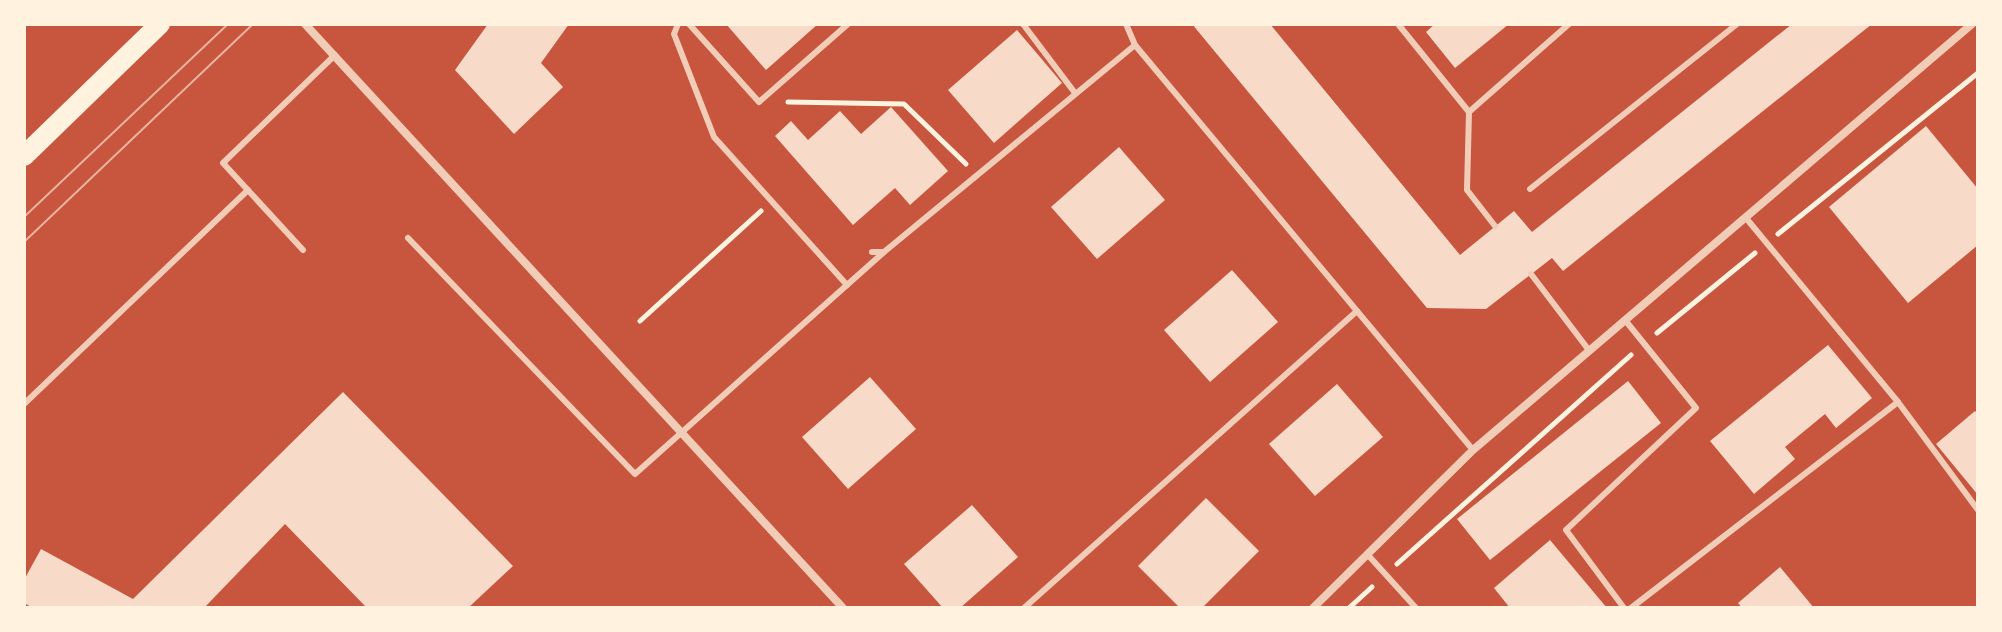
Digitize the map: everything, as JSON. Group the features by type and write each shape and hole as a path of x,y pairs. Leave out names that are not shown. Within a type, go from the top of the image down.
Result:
{"main road":[{"path":"24,156 160,24"}],"street":[{"path":"305,24 843,608"},
{"path":"1313,608 1473,450 1972,24"}],"lane":[{"path":"678,24 674,34 714,137 847,285"},
{"path":"689,24 759,102 848,24"},
{"path":"1023,24 1075,93"},
{"path":"1126,24 1135,45 1473,450"},
{"path":"1398,24 1469,112 1467,190 1495,226"},
{"path":"1469,112 1569,24"},
{"path":"1530,189 1737,24"},
{"path":"408,238 635,474 884,252 1135,45"},
{"path":"303,250 223,163 335,55"},
{"path":"24,404 248,190"},
{"path":"1746,218 1898,402 1978,510"},
{"path":"872,252 884,252"},
{"path":"1531,274 1588,349"},
{"path":"1024,608 1357,311"},
{"path":"1624,319 1696,408 1566,530 1624,608"},
{"path":"1631,608 1898,402"},
{"path":"1368,555 1416,608"}],"path":[{"path":"759,102 904,104 977,175"},
{"path":"640,321 771,201"}],"building":[{"path":"488,24 569,24 541,63 563,87 514,134 455,70"},
{"path":"726,24 818,24 766,70"},
{"path":"1192,24 1270,24 1460,255 1514,211 1532,232 1792,24 1872,24 1563,271 1552,258 1486,309 1427,308"},
{"path":"1435,24 1509,24 1455,68 1426,32"},
{"path":"1017,30 1062,83 994,143 948,90"},
{"path":"891,107 948,171 910,205 895,188 853,225 775,136 791,121 808,140 840,111 861,134"},
{"path":"1926,126 1978,189 1978,245 1908,303 1829,207"},
{"path":"1119,147 1165,200 1097,259 1051,207"},
{"path":"1232,270 1278,322 1210,382 1164,330"},
{"path":"1828,345 1872,398 1836,428 1825,414 1785,447 1795,459 1754,494 1710,441"},
{"path":"870,377 916,429 848,489 802,437"},
{"path":"1628,381 1661,423 1490,560 1457,519"},
{"path":"1337,384 1383,437 1315,496 1269,444"},
{"path":"343,392 513,566 468,608 367,608 285,524 204,608 33,608 24,603 24,580 41,549 133,599"},
{"path":"1975,411 1978,414 1978,495 1936,444"},
{"path":"1206,498 1259,551 1202,608 1180,608 1138,566"},
{"path":"972,505 1018,557 960,608 943,608 904,564"},
{"path":"1550,540 1607,608 1510,608 1494,588"},
{"path":"1780,567 1814,608 1742,608 1738,603"}],"tram line":[{"path":"24,217 228,24"},
{"path":"24,242 253,24"}]}
